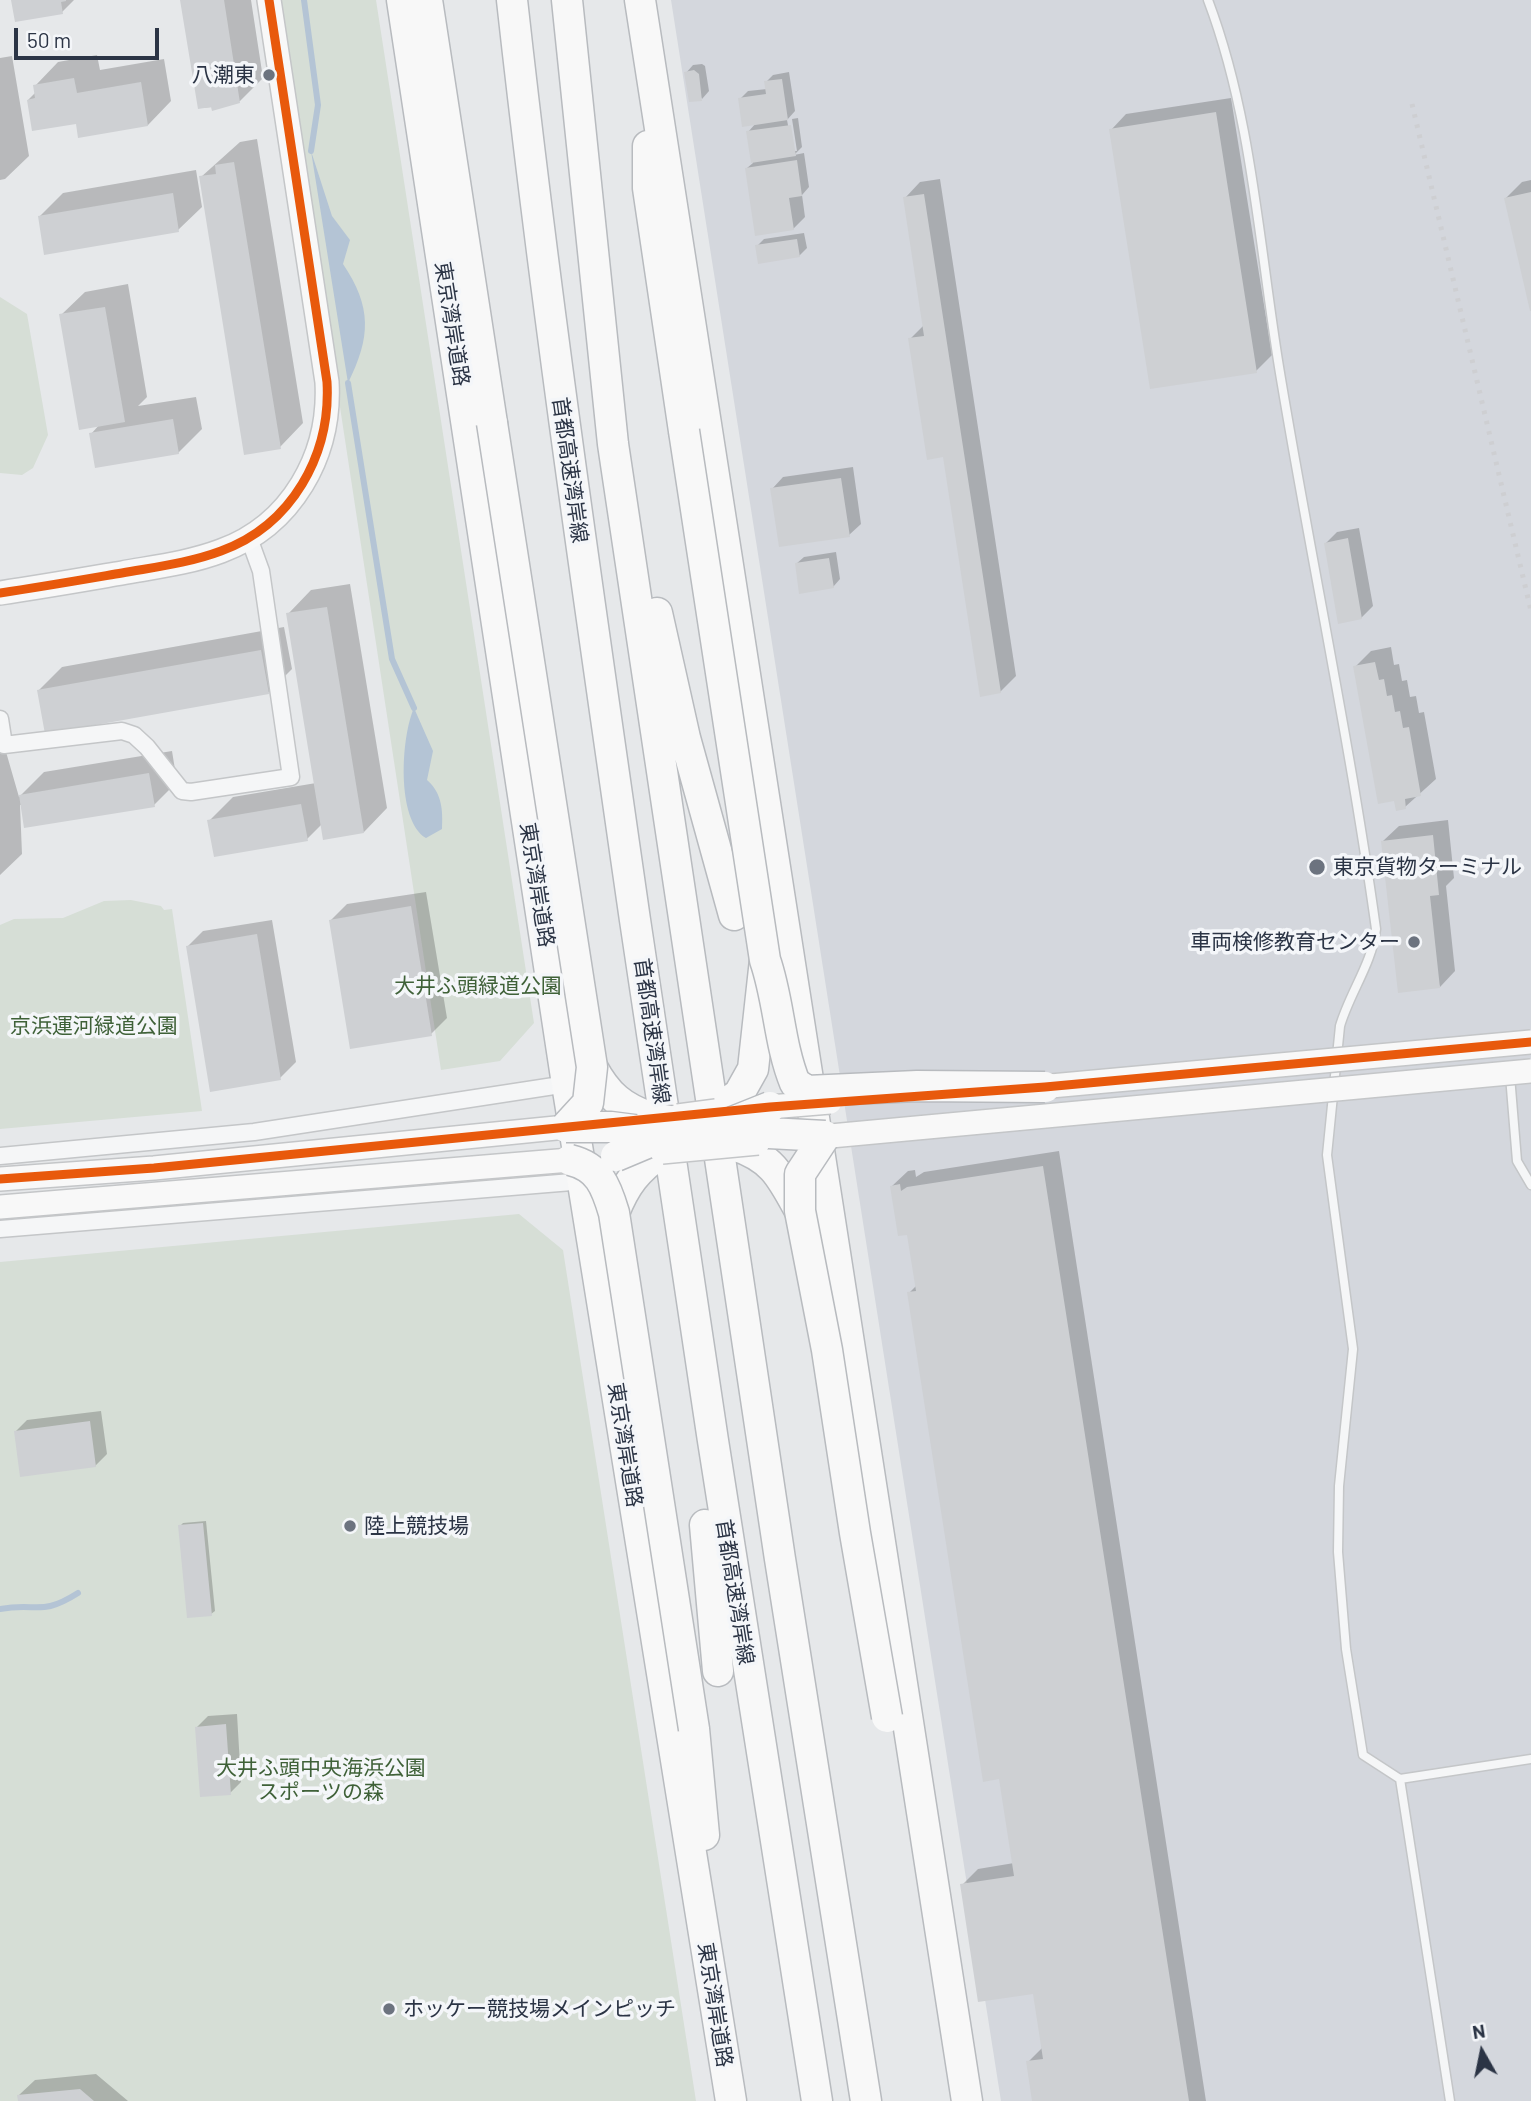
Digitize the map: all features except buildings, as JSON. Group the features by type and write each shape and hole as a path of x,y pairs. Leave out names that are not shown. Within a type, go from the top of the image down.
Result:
{"highway":[{"path":"426,0 592,1067 588,1103 566,1126"},
{"path":"499,0 536,218"},
{"name":"首都高速湾岸線","path":"512,0 536,218 686,1266 729,1558 817,2101"},
{"path":"569,0 613,444 780,1559 866,2101"},
{"path":"640,0 967,2101"},
{"name":"東京湾岸道路","path":"405,8 567,1084 577,1170 731,2101"},
{"path":"649,58 648,188 765,960 776,990 790,1071 799,1088 807,1091 917,1086 1045,1087"},
{"path":"446,281 492,423"},
{"path":"613,444 624,472 685,738 734,915"},
{"path":"614,1213 625,1185 641,1166 692,1132 739,1094 753,1069 765,960"},
{"path":"592,1067 604,1089 618,1103 692,1132 757,1153 770,1162 800,1211"},
{"path":"616,1156 769,1107"},
{"path":"566,1126 825,1136"},
{"path":"825,1136 800,1174 800,1211 887,1717 922,1891 949,1986"},
{"path":"577,1170 589,1165 597,1173 608,1192 614,1213 694,1729 713,1993"},
{"path":"686,1266 719,1671"}],"street":[{"path":"0,593 189,561 249,538 279,515 305,482 322,440 327,411 323,352 270,0"},
{"path":"0,719 4,745 122,732 134,735 182,791 191,792 291,777 261,571 249,538"},
{"path":"769,1107 1045,1087 1531,1042"},
{"path":"825,1136 1521,1072"},
{"path":"0,1156 254,1132 567,1084"},
{"path":"0,1179 154,1168 566,1126"},
{"path":"0,1229 577,1170 616,1156"},
{"path":"0,1207 155,1192 577,1170"}],"lane":[{"path":"1208,0 1223,39 1237,94 1324,627 1349,747 1376,929 1370,960 1346,1006 1340,1026 1328,1130 1330,1181 1347,1286 1353,1349 1339,1486 1338,1542 1346,1649 1363,1755 1400,1779 1531,1759"},
{"path":"1521,1072 1517,1161 1531,1185"},
{"path":"1400,1779 1450,2101"}],"shaded area":[{"path":"671,0 1531,0 1531,2101 1001,2101"}],"green space":[{"name":"大井ふ頭緑道公園","path":"278,0 376,0 534,1023 500,1061 441,1070"},
{"path":"0,297 27,314 48,435 33,468 22,475 0,473"},
{"name":"京浜運河緑道公園","path":"131,900 161,906 164,910 172,909 202,1111 0,1129 0,925 14,919 63,918 104,901"},
{"name":"大井ふ頭中央海浜公園 スポーツの森","path":"519,1214 563,1250 696,2101 0,2101 0,1262"}],"water":[{"path":"311,151 332,216 350,240 343,264 359,294 363,308 365,322 361,351 348,383"},
{"path":"414,708 433,751 427,780 436,790 442,809 442,829 426,838 416,828 410,814 404,777 406,738"}],"waterway":[{"path":"304,0 318,105 311,151"},
{"path":"348,383 392,659 414,708"},
{"path":"0,1609 47,1607 78,1593"}],"railway":[{"path":"1412,104 1531,611"}],"cycle path":[{"path":"0,593 172,564 221,551 268,524 287,505 314,461 327,409 327,382 269,0"},
{"path":"0,1179 154,1168 770,1107 1045,1087 1531,1042"}],"place":[{"name":"八潮東","path":"269,75"},
{"name":"東京貨物ターミナル","path":"1317,867"},
{"name":"車両検修教育センター","path":"1414,942"},
{"name":"陸上競技場","path":"350,1526"},
{"name":"ホッケー競技場メインピッチ","path":"389,2009"}]}
